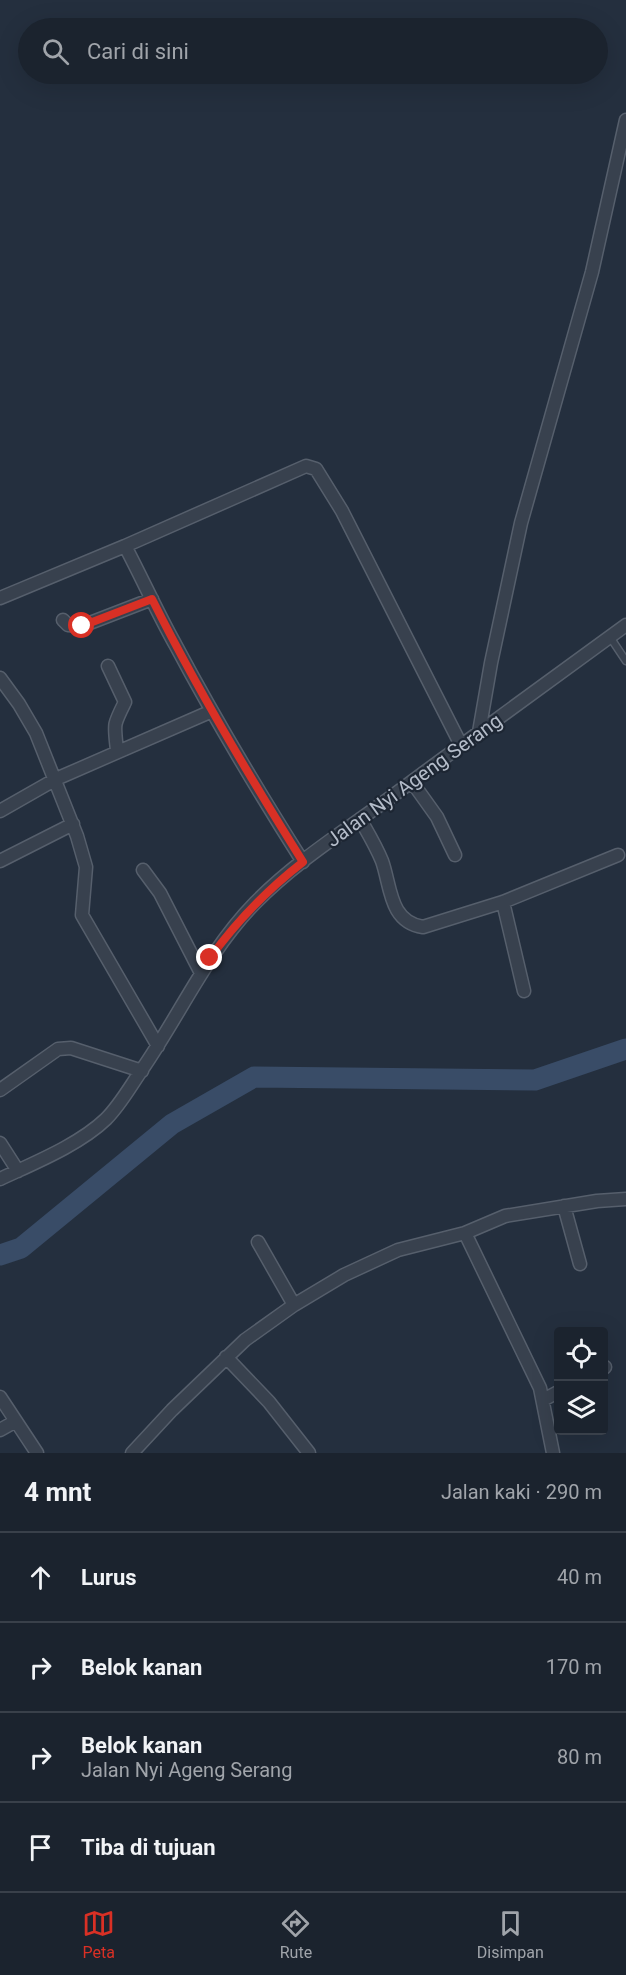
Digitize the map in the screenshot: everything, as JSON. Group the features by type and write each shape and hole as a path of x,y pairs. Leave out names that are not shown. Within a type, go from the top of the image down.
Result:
{"street":[{"path":"479,732 491,663 521,523 592,272 626,120"},
{"path":"0,598 306,466 316,469 342,511 461,745"},
{"path":"125,546 250,779 303,862"},
{"path":"63,620 68,625 82,626 152,599"},
{"name":"Jalan Nyi Ageng Serang","path":"0,1179 54,1152 91,1131 106,1119 142,1071 201,973 230,931 276,883 626,625"},
{"path":"108,666 126,702 115,720 117,750"},
{"path":"0,678 36,733 56,778 85,858 82,915 158,1046"},
{"path":"0,811 56,778 212,711"},
{"path":"412,782 436,817 455,855"},
{"path":"360,819 382,862 396,909 403,919 412,925 423,927 503,902 618,855"},
{"path":"0,861 73,824"},
{"path":"143,870 160,893 201,973"},
{"path":"503,902 525,991"},
{"path":"0,1090 64,1047 142,1071"},
{"path":"0,1143 18,1171"},
{"path":"132,1453 172,1410 245,1340 294,1305 344,1275 398,1250 465,1233 505,1216 626,1199"},
{"path":"564,1206 580,1264"},
{"path":"465,1233 529,1363 543,1400 549,1442 553,1453"},
{"path":"258,1242 294,1305"},
{"path":"226,1357 269,1402 309,1453"},
{"path":"543,1400 554,1394"},
{"path":"0,1398 38,1453"},
{"path":"0,1430 16,1420"}],"lane":[{"path":"610,637 626,661"}],"waterway":[{"path":"0,1255 21,1248 172,1124 254,1077 535,1080 626,1049"}],"route":[{"path":"82,626 152,599 250,779 303,862 255,903 210,958"}]}
